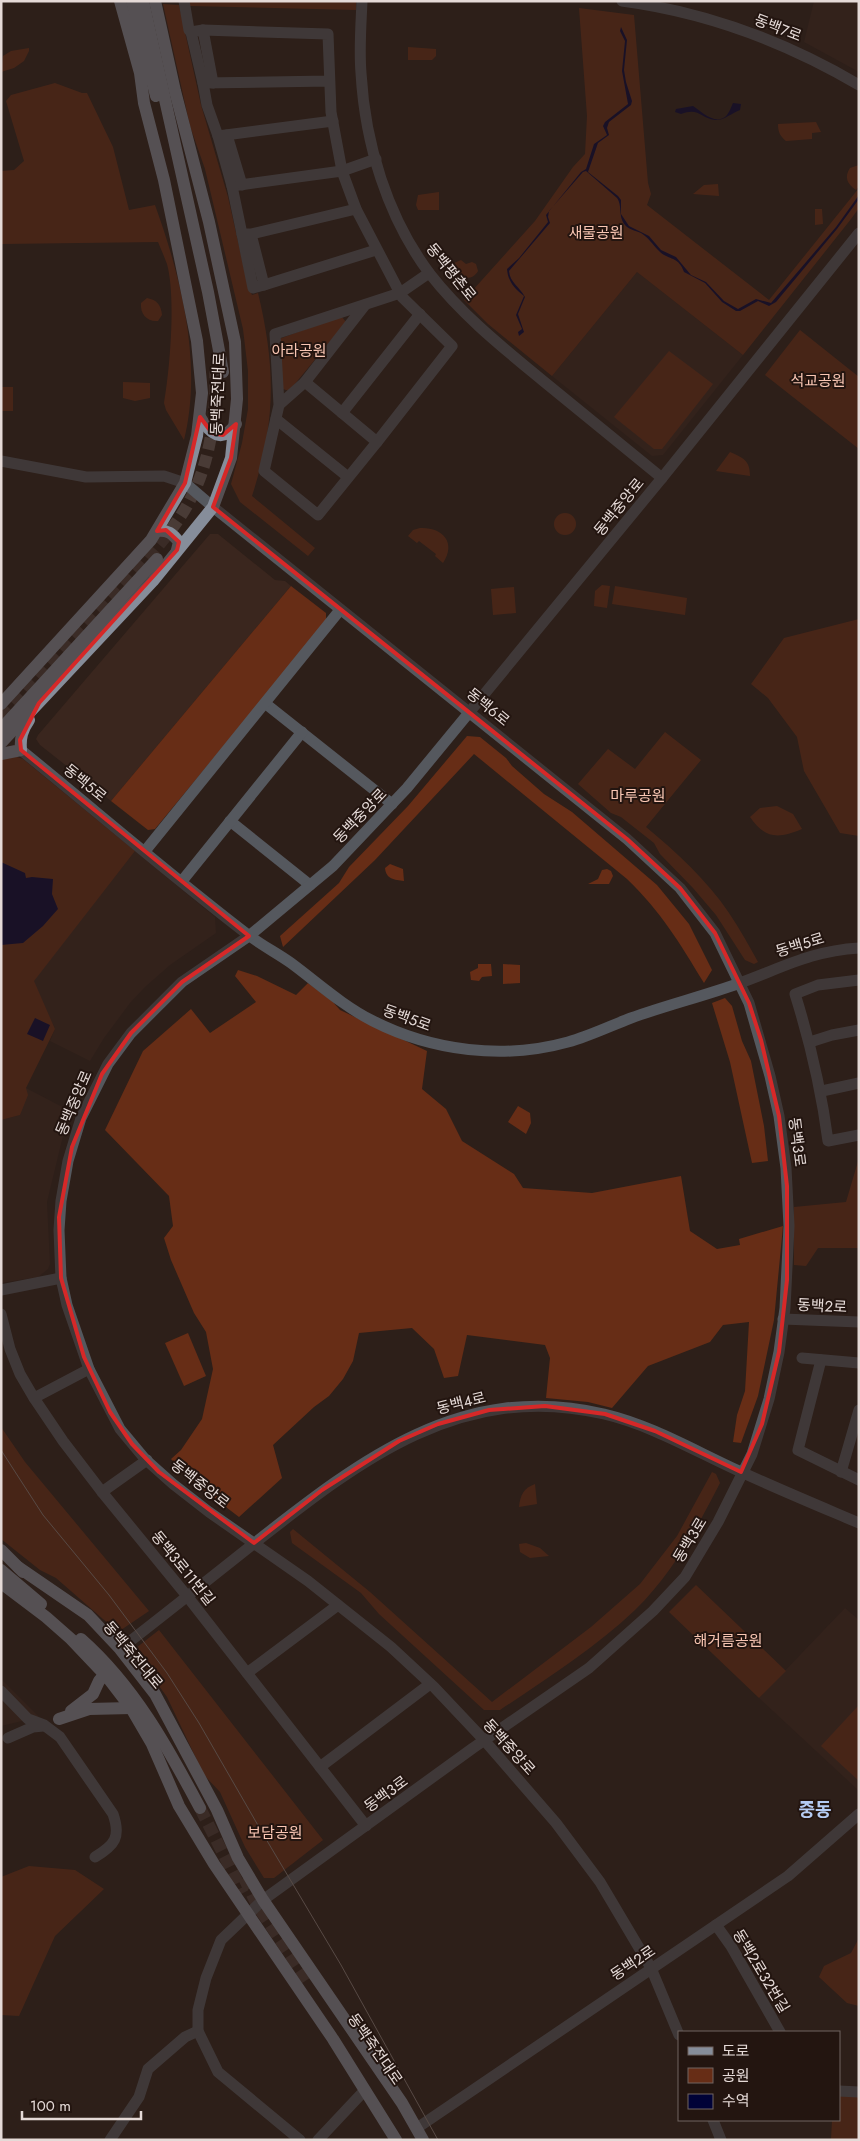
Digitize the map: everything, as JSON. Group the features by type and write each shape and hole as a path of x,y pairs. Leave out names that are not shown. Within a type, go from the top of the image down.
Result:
{"main road":[{"name":"동백죽전대로","path":"1,704 157,531 185,483 200,417 202,393 197,341 164,180 144,103 140,73 120,1"},
{"name":"동백죽전대로","path":"132,1 168,143 219,372 208,292 143,1"},
{"name":"동백죽전대로","path":"1,742 153,581 213,507 231,458 236,424 237,399 235,342 209,222 175,91 155,1"},
{"path":"136,17 140,73"},
{"path":"200,417 212,433 223,435 230,432 236,424"},
{"path":"157,531 166,530 173,534 179,542 177,550"},
{"path":"1,729 157,559"},
{"path":"1,754 21,750 20,740 23,729 38,703"},
{"name":"동백죽전대로","path":"1,1550 96,1634 143,1688 205,1807 164,1741 136,1700 105,1660 1,1570"},
{"path":"18,1567 88,1616 120,1649 155,1694 217,1810 238,1858 263,1900 402,2103 415,2134 424,2140"},
{"path":"1,1583 46,1617 105,1674 131,1708 152,1744 179,1806 214,1864 365,2090 396,2140"},
{"path":"59,1719 88,1700 105,1674"},
{"path":"59,1719 99,1708 131,1708"},
{"path":"214,1864 222,1872 227,1872 234,1867 238,1858"},
{"path":"275,1954 272,1945 275,1940 281,1940 295,1947"},
{"name":"동백죽전대로","path":"401,2140 388,2115 303,1980 415,2134"}],"street":[{"path":"184,1 189,30 328,34 328,82 332,122 342,171 356,210 400,293 452,346 318,515 264,471 279,405 275,334 400,293 429,273"},
{"name":"동백평촌로","path":"362,1 361,73 366,118 376,160 396,215 429,273 463,312 499,345 662,478"},
{"name":"동백7로","path":"622,1 672,10 735,28 801,53 859,85"},
{"path":"197,31 208,83 207,105 223,135 237,186 247,234 264,285 376,250"},
{"path":"208,83 328,82"},
{"path":"223,135 332,122"},
{"path":"237,186 342,171 376,160"},
{"path":"247,234 356,210"},
{"name":"동백중앙로","path":"678,2033 651,1968 611,1899 580,1854 484,1740 391,1647 338,1604 190,1498 147,1460 120,1429 88,1369 77,1338 61,1278 60,1216 66,1172 81,1118 102,1074 131,1033 171,992 194,973 249,936 333,866 392,804 506,669 859,233"},
{"path":"279,405 304,382 366,304"},
{"path":"342,413 420,314"},
{"path":"304,382 377,442"},
{"path":"276,419 348,477"},
{"path":"1,462 76,476 164,476 185,483"},
{"name":"동백6로","path":"185,483 340,610 469,711 627,839 680,888 715,933 740,983"},
{"path":"145,851 266,704 340,610"},
{"path":"266,704 392,804"},
{"path":"182,881 302,732"},
{"name":"동백5로","path":"21,750 249,936 290,962 322,988 372,1021 418,1039 463,1049 508,1051 567,1042 740,983 806,956 827,951 859,948"},
{"path":"230,821 310,885"},
{"path":"859,980 818,985 795,994 822,1090 828,1141 859,1135"},
{"name":"동백3로","path":"198,2031 198,2010 206,1978 221,1940 263,1900 484,1740 589,1668 652,1611 685,1577 718,1522 741,1472 752,1454 769,1399 779,1352 788,1250 786,1168 779,1116 755,1021 740,983"},
{"path":"810,1042 832,1035 859,1030"},
{"path":"822,1090 859,1083"},
{"path":"1,1290 61,1278"},
{"name":"동백3로11번길","path":"1,1314 15,1364 34,1398 102,1492 187,1596 366,1826"},
{"name":"동백2로","path":"783,1319 859,1322"},
{"path":"802,1358 859,1363"},
{"path":"820,1360 798,1450 859,1480"},
{"path":"34,1398 88,1369"},
{"name":"동백4로","path":"120,1649 310,1499 399,1441 438,1424 489,1410 545,1406 605,1414 654,1431 741,1472 859,1523"},
{"path":"841,1472 859,1410"},
{"path":"102,1492 147,1460"},
{"path":"247,1674 338,1604"},
{"path":"320,1767 430,1684"},
{"path":"1,1691 28,1719 44,1725 60,1737 113,1814 117,1835 106,1850 95,1857"},
{"path":"8,1738 59,1719"},
{"name":"동백2로","path":"415,2134 651,1968 788,1876 859,1814"},
{"name":"동백2로32번길","path":"716,1925 736,1953 779,2031"},
{"path":"110,2140 139,2097 148,2068 185,2037 198,2031 218,2072 300,2140"},
{"path":"318,2140 365,2090"},
{"path":"840,2091 859,2092"},
{"path":"713,2121 721,2140"}],"highlighted area":[{"path":"200,417 212,433 223,435 236,424 231,458 213,507 627,839 680,888 715,933 749,1003 761,1040 779,1116 787,1186 787,1280 779,1352 762,1424 741,1472 655,1431 605,1414 545,1406 489,1410 438,1424 399,1441 322,1490 254,1543 159,1472 132,1444 110,1412 84,1357 61,1278 59,1217 72,1147 102,1074 131,1033 182,982 249,936 21,750 20,740 39,703 177,550 179,542 166,530 157,531 185,483"}],"shaded area":[{"path":"814,1 859,1 859,72 804,42"},
{"path":"637,272 743,355 663,455 652,456 552,376"},
{"path":"210,534 218,534 275,580 285,581 291,586 111,801 40,745 36,739"},
{"path":"135,851 215,917 216,933 170,965 145,987 130,1003 104,1038 90,1061 50,1041 55,1029 33,981"},
{"path":"26,1088 72,1112 63,1136 47,1202 50,1264 48,1269 38,1277 1,1283 1,1120 20,1115"},
{"path":"845,1608 859,1620 858,1790 759,1698"},
{"path":"1,1679 39,1717 1,1726"}],"green space":[{"path":"189,1 356,1 356,10 190,6"},
{"path":"163,4 179,5 201,105 228,197 248,286 252,295 258,293 264,320 268,346 271,395 266,444 252,496 315,548 308,556 240,502 231,484 242,443 248,409 248,371 243,329 205,169 190,126"},
{"name":"새물공원","path":"579,8 634,15 648,183 651,194 647,205 769,300 859,188 859,208 743,355 637,272 552,376 488,324 464,300 535,221 573,167 585,154 587,116"},
{"path":"408,47 436,49 436,56 432,60 408,60"},
{"path":"29,48 24,61 14,68 1,72 3,56 11,51"},
{"path":"55,83 87,93 113,147 129,210 155,205 181,291 190,351 189,411 184,440 166,410 164,403 172,313 170,278 167,264 158,242 1,244 1,171 14,170 24,161 6,101 11,95"},
{"path":"816,122 821,132 812,133 812,139 786,141 778,129 778,124"},
{"path":"859,165 859,186 856,190 850,185 847,174 850,168"},
{"path":"718,184 719,196 693,194 704,185"},
{"path":"439,192 439,210 418,210 416,205 418,195"},
{"path":"815,209 822,209 823,224 815,225"},
{"path":"461,260 466,264 472,262 476,264 478,271 474,276 468,278 456,274 453,266 454,263"},
{"path":"147,298 156,302 161,308 162,315 158,321 148,319 143,314 141,303"},
{"name":"아라공원","path":"341,316 346,322 289,391 283,389 279,339"},
{"name":"석교공원","path":"800,330 859,377 859,449 765,375"},
{"path":"669,351 713,384 662,449 654,449 614,417"},
{"path":"123,382 150,383 150,398 135,401 123,398"},
{"path":"1,387 13,387 13,411 1,411"},
{"path":"730,452 745,460 749,466 750,476 716,471"},
{"path":"565,513 573,516 576,524 573,532 565,535 557,532 554,524 557,516"},
{"path":"420,528 435,530 445,537 448,542 448,549 443,563 435,556 436,554 419,541 417,543 408,536 413,530"},
{"path":"602,585 610,586 607,608 594,606 595,591"},
{"path":"291,586 326,613 326,622 155,829 148,830 111,801"},
{"path":"615,586 687,598 685,615 612,604"},
{"path":"514,587 516,613 493,615 491,589"},
{"path":"859,619 859,836 840,833 804,771 797,737 768,698 751,684 784,638"},
{"name":"마루공원","path":"665,732 701,760 646,827 669,846 711,889 737,925 758,962 754,964 745,960 716,915 660,854 654,843 621,817 611,813 578,784 608,749 635,769"},
{"path":"467,736 480,737 506,758 512,766 544,794 572,812 657,885 689,924 712,970 704,983 660,916 627,879 474,754 375,860 283,947 280,936 339,883 349,867 408,806"},
{"path":"14,756 23,759 135,851 34,981 55,1029 26,1088 28,1095 20,1115 1,1120 1,757"},
{"path":"777,806 793,814 802,829 786,834 773,835 761,830 750,817 760,808"},
{"path":"390,864 403,869 404,881 387,875 385,868"},
{"path":"607,869 611,871 613,876 609,884 588,884 598,879 602,870"},
{"path":"478,964 491,964 492,976 482,977 479,981 471,980 470,972 478,968"},
{"path":"503,964 520,965 520,983 503,984"},
{"path":"238,970 257,976 296,995 308,983 332,1001 340,1010 427,1051 422,1089 446,1109 462,1141 514,1174 523,1188 592,1193 681,1176 690,1231 717,1249 740,1245 739,1239 783,1226 774,1320 758,1396 741,1443 733,1442 737,1415 745,1391 749,1322 723,1325 710,1342 648,1366 612,1408 588,1402 546,1398 550,1358 545,1345 467,1335 458,1376 444,1378 434,1349 412,1328 359,1333 353,1361 343,1379 329,1396 314,1407 273,1445 282,1478 239,1517 193,1482 171,1459 181,1450 202,1419 213,1369 206,1332 194,1313 171,1260 164,1238 173,1226 169,1196 105,1130 143,1051 191,1009 210,1033 256,1002 235,976"},
{"path":"725,998 732,1006 742,1041 751,1061 764,1126 768,1161 752,1163 730,1062 712,1003"},
{"path":"518,1106 530,1113 531,1123 526,1134 508,1122"},
{"path":"859,1158 859,1248 818,1248 806,1266 794,1265 794,1207 846,1202"},
{"path":"188,1333 206,1376 184,1386 165,1343"},
{"path":"1,1427 25,1462 149,1611 121,1630 111,1626 56,1578 40,1570 1,1539"},
{"path":"712,1472 716,1474 720,1483 683,1550 648,1596 620,1624 587,1650 500,1710 484,1710 379,1614 361,1593 292,1543 290,1532 293,1529 370,1592 492,1702 591,1627 640,1584 677,1536"},
{"path":"535,1484 537,1504 519,1507 523,1493"},
{"path":"526,1543 540,1548 549,1556 530,1558 520,1552 519,1544"},
{"name":"해거름공원","path":"696,1585 786,1671 759,1698 669,1612"},
{"name":"보담공원","path":"159,1630 323,1840 274,1878 264,1878 245,1847 220,1792 204,1775 167,1697 137,1655 136,1648"},
{"path":"859,1705 859,1781 821,1746"},
{"path":"29,1866 75,1870 104,1889 55,1936 19,2016 1,2015 1,1877"},
{"path":"859,1938 859,2006 847,2003 819,1977 824,1966 851,1953"},
{"path":"840,2095 859,2096 859,2140 831,2140 832,2121 840,2121"}],"water":[{"path":"621,27 627,40 624,70 632,101 631,105 609,122 607,128 609,135 598,143 588,172 618,196 621,200 621,214 629,226 649,236 661,250 676,257 691,275 706,282 724,301 738,309 756,299 771,303 836,227 859,195 859,199 837,229 776,302 769,306 758,301 740,311 736,311 722,302 705,283 684,272 676,260 665,256 644,235 627,227 622,220 617,198 586,171 583,172 553,207 581,172 586,169 594,144 607,135 603,126 605,122 628,104 622,71 625,41 620,31"},
{"path":"733,103 741,104 740,110 721,119 725,117"},
{"path":"693,106 712,118 721,119 715,120 710,119 696,112 681,114 675,112 676,109"},
{"path":"549,211 550,223 509,271 511,279 525,297 518,314 524,332 519,336 518,332 522,329 516,315 524,296 512,285 507,269 519,258 548,222 546,215"},
{"path":"1,862 25,873 26,878 53,879 52,894 58,909 43,926 23,943 1,945"},
{"path":"35,1018 50,1025 43,1041 27,1034"}],"tunnel":[{"path":"1,717 146,559 183,512 203,469 211,437 215,371"},
{"path":"200,1808 243,1893"},
{"path":"244,1878 257,1905 307,1980"}],"tram line":[{"path":"1,1450 43,1515 109,1595 167,1673 199,1723 341,1965 438,2140"}],"district":[{"name":"중동","path":"815,1810"}]}
